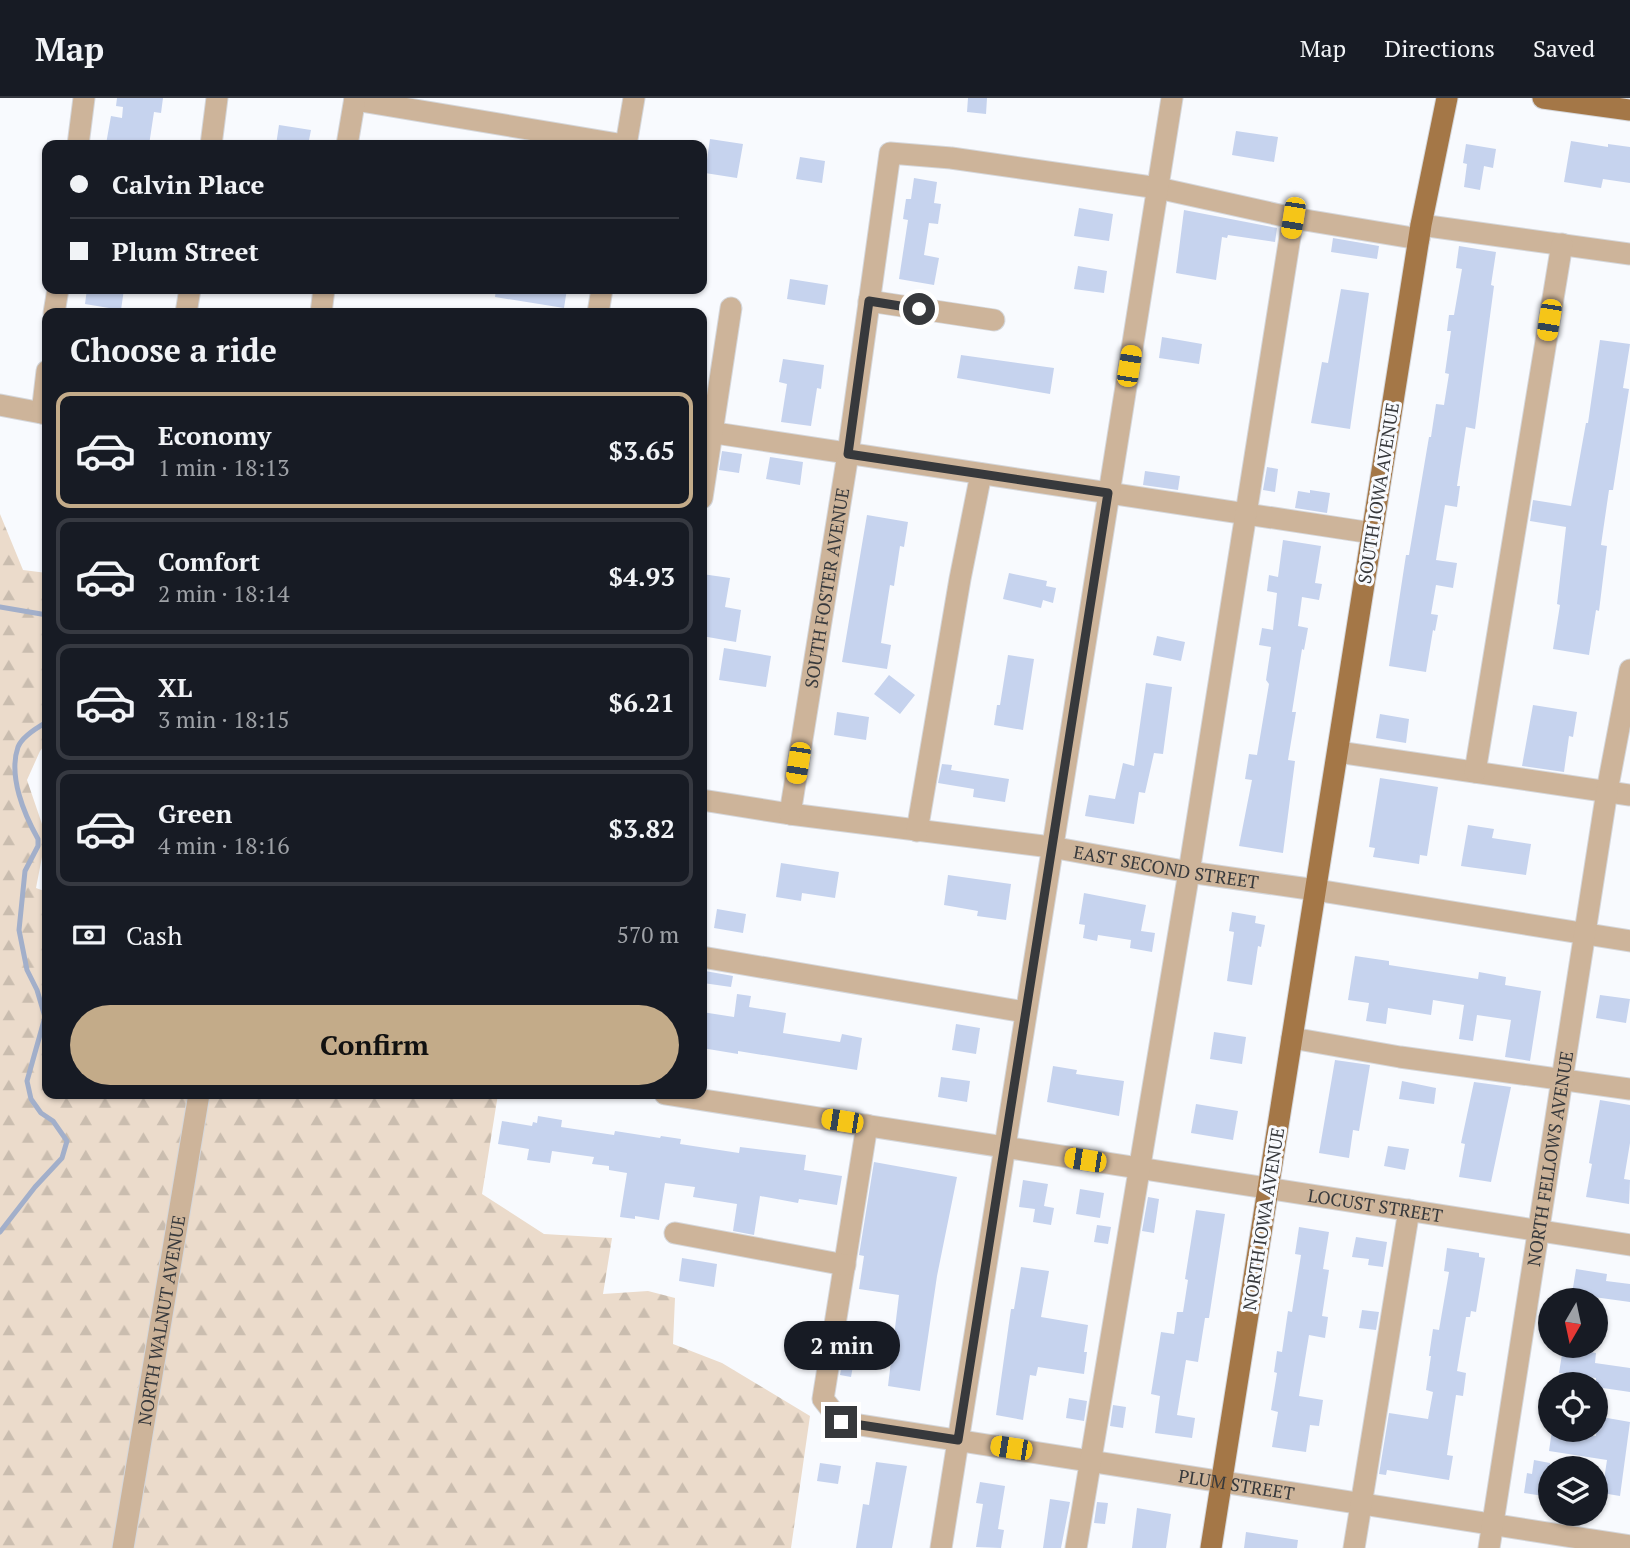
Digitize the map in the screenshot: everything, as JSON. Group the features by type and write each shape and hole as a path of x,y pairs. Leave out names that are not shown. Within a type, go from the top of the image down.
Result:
{"main road":[{"name":"SOUTH IOWA AVENUE","path":"1316,890 1420,232 1447,98"},
{"path":"1543,98 1630,110"},
{"name":"NORTH IOWA AVENUE","path":"1211,1548 1316,890"}],"street":[{"path":"79,140 84,98"},
{"path":"212,140 217,98"},
{"path":"626,140 634,98"},
{"path":"941,1548 1172,98"},
{"path":"348,140 355,99 596,140"},
{"name":"SOUTH FOSTER AVENUE","path":"790,814 848,454 890,153 951,158 1158,188"},
{"path":"1158,188 1293,218 1562,244 1630,254"},
{"path":"1076,1548 1189,872 1293,218"},
{"path":"1475,772 1562,244"},
{"path":"869,301 994,320"},
{"path":"731,308 707,432 1372,533"},
{"path":"0,405 42,412"},
{"path":"917,831 960,579 981,474"},
{"name":"NORTH FELLOWS AVENUE","path":"1489,1548 1607,791 1630,670"},
{"path":"1338,752 1630,795"},
{"name":"EAST SECOND STREET","path":"707,801 1051,847 1189,872 1630,941"},
{"path":"707,958 1026,1012"},
{"path":"1292,1038 1630,1089"},
{"name":"NORTH WALNUT AVENUE","path":"123,1548 198,1099"},
{"name":"LOCUST STREET","path":"698,1099 1630,1245"},
{"path":"675,1233 845,1265 867,1125"},
{"path":"1354,1548 1409,1210"},
{"name":"PLUM STREET","path":"845,1265 823,1399 841,1422 1493,1524 1629,1538"}],"green space":[{"path":"0,514 23,570 42,572 42,748 27,780 42,824 42,857 36,888 42,890 42,1099 497,1099 482,1194 544,1234 612,1238 603,1294 648,1291 675,1298 673,1344 722,1363 810,1416 791,1548 0,1548"}],"building":[{"path":"117,98 163,98 161,113 154,112 150,140 107,140 111,116 122,118 123,107 116,106"},
{"path":"968,98 987,98 986,114 967,112"},
{"path":"279,125 311,130 309,140 277,140"},
{"path":"1236,131 1278,137 1274,162 1232,155"},
{"path":"710,139 743,144 737,178 707,173"},
{"path":"1571,141 1608,147 1608,144 1630,147 1630,183 1603,179 1601,188 1564,182"},
{"path":"1466,144 1496,149 1493,168 1484,166 1480,190 1464,187 1467,164 1463,163"},
{"path":"800,157 825,161 822,183 796,179"},
{"path":"914,178 937,182 934,203 941,204 938,224 929,223 924,255 939,258 934,285 899,279 908,220 903,219 906,199 911,199"},
{"path":"1079,208 1113,214 1109,241 1074,236"},
{"path":"1184,210 1277,228 1275,242 1228,235 1227,238 1222,237 1216,280 1176,273"},
{"path":"1333,238 1379,246 1377,259 1331,252"},
{"path":"1459,246 1496,252 1491,285 1494,286 1475,429 1466,427 1457,486 1460,486 1457,507 1445,505 1436,560 1457,563 1453,588 1436,585 1431,614 1438,615 1426,672 1389,666 1406,555 1409,555 1429,437 1436,404 1444,405 1449,374 1445,373 1451,331 1447,331 1449,315 1454,315 1462,269 1456,268"},
{"path":"1078,266 1107,271 1104,293 1074,289"},
{"path":"790,279 828,285 825,305 787,299"},
{"path":"1341,289 1369,293 1350,429 1311,423 1322,362 1328,363"},
{"path":"86,294 123,294 121,308 85,304"},
{"path":"495,294 566,294 564,308 495,297"},
{"path":"1162,337 1202,344 1199,364 1159,358"},
{"path":"1600,340 1630,344 1623,388 1629,389 1613,490 1609,490 1601,545 1607,546 1599,611 1596,610 1589,655 1553,649 1560,605 1557,604 1566,527 1530,521 1533,500 1571,506 1588,423"},
{"path":"961,355 1054,368 1050,394 957,378"},
{"path":"783,359 824,365 811,426 781,422 787,384 779,382"},
{"path":"722,451 742,454 739,473 719,470"},
{"path":"770,457 803,462 800,485 766,479"},
{"path":"1267,467 1278,469 1275,492 1263,490"},
{"path":"1145,471 1180,476 1178,490 1143,485"},
{"path":"1310,490 1330,493 1327,513 1295,508 1298,491 1310,493"},
{"path":"867,515 908,522 904,547 900,546 894,586 890,585 881,643 891,645 887,669 842,662"},
{"path":"1283,540 1321,546 1315,583 1322,584 1319,600 1302,597 1298,626 1308,628 1292,712 1296,712 1288,760 1295,761 1283,853 1239,846 1252,780 1245,779 1249,754 1257,755 1269,684 1266,680 1271,647 1259,645 1262,628 1273,630 1277,593 1267,591 1269,575 1278,577"},
{"path":"1009,573 1047,581 1046,586 1056,588 1053,603 1043,600 1041,608 1003,599"},
{"path":"707,575 730,578 725,607 741,610 736,642 707,637"},
{"path":"1157,636 1185,642 1181,661 1153,655"},
{"path":"724,648 771,656 766,687 719,680"},
{"path":"1008,655 1034,659 1023,730 994,725"},
{"path":"889,675 915,695 900,714 874,694"},
{"path":"1146,683 1172,687 1163,754 1154,753 1145,793 1139,792 1134,824 1085,816 1089,795 1115,799 1123,763 1134,766"},
{"path":"1533,705 1577,712 1573,737 1569,736 1564,772 1522,766"},
{"path":"837,712 869,717 866,740 834,735"},
{"path":"1380,714 1409,719 1406,743 1376,738"},
{"path":"942,764 952,765 951,770 1009,779 1005,802 973,797 974,789 938,783"},
{"path":"1380,778 1438,787 1427,856 1420,855 1419,864 1373,857 1375,848 1369,847"},
{"path":"1468,825 1494,829 1492,838 1531,844 1526,875 1461,866"},
{"path":"781,863 839,872 835,898 802,893 801,901 776,897"},
{"path":"948,875 1011,884 1006,920 977,916 978,911 944,905"},
{"path":"1084,893 1146,905 1141,931 1155,933 1152,952 1130,948 1131,940 1098,935 1097,941 1083,938 1085,925 1079,924"},
{"path":"717,909 746,914 743,933 714,928"},
{"path":"1232,912 1256,916 1255,923 1265,925 1261,947 1258,946 1252,985 1227,981 1234,932 1229,931"},
{"path":"1355,956 1389,961 1389,965 1478,979 1479,972 1506,977 1505,985 1541,991 1530,1061 1505,1057 1511,1020 1477,1015 1473,1041 1459,1039 1464,1005 1433,1000 1431,1015 1388,1008 1386,1024 1366,1021 1369,1003 1348,1000"},
{"path":"707,971 733,976 731,987 707,984"},
{"path":"737,994 751,996 749,1007 786,1013 783,1033 840,1042 842,1034 862,1038 857,1070 738,1051 738,1054 707,1049 707,1013 734,1017"},
{"path":"1600,995 1630,999 1626,1023 1596,1018"},
{"path":"956,1024 980,1028 976,1054 952,1050"},
{"path":"1214,1032 1246,1037 1242,1064 1210,1059"},
{"path":"1335,1060 1370,1065 1359,1131 1353,1130 1349,1158 1319,1153"},
{"path":"1053,1066 1077,1070 1076,1074 1124,1081 1119,1116 1047,1102"},
{"path":"941,1077 970,1081 967,1102 938,1097"},
{"path":"1402,1081 1436,1088 1434,1104 1399,1099"},
{"path":"1474,1082 1511,1087 1491,1182 1459,1177 1465,1144 1461,1143"},
{"path":"1600,1100 1630,1105 1630,1143 1624,1179 1630,1180 1629,1204 1586,1197"},
{"path":"1196,1104 1238,1111 1233,1140 1191,1133"},
{"path":"538,1116 562,1120 561,1127 614,1135 615,1131 661,1136 681,1139 680,1144 739,1153 740,1147 806,1155 804,1170 842,1176 837,1205 799,1199 798,1203 760,1196 754,1235 733,1231 737,1204 693,1197 695,1187 665,1183 659,1220 635,1216 635,1219 620,1217 627,1173 609,1170 609,1166 592,1164 594,1157 552,1151 550,1163 527,1160 529,1149 498,1144 502,1121 532,1126 533,1122 537,1123"},
{"path":"1388,1146 1409,1149 1405,1170 1384,1166"},
{"path":"874,1162 957,1177 937,1276 920,1391 888,1386 899,1295 859,1289 864,1256 859,1255"},
{"path":"1023,1180 1048,1184 1044,1206 1054,1208 1051,1225 1033,1222 1035,1209 1019,1207"},
{"path":"1080,1189 1104,1193 1100,1218 1076,1214"},
{"path":"1148,1197 1159,1199 1154,1233 1142,1231"},
{"path":"1196,1210 1225,1214 1209,1318 1205,1318 1198,1362 1186,1360 1177,1415 1195,1418 1192,1438 1155,1433 1160,1396 1151,1394 1161,1332 1174,1334 1177,1312 1183,1312 1188,1280 1185,1279"},
{"path":"1097,1225 1111,1227 1108,1244 1094,1242"},
{"path":"1299,1227 1329,1232 1323,1269 1329,1270 1322,1316 1328,1317 1325,1338 1309,1335 1299,1396 1323,1400 1319,1426 1310,1425 1306,1452 1272,1447 1278,1412 1271,1410 1277,1373 1274,1372 1277,1351 1282,1352 1288,1311 1292,1312 1301,1255 1295,1254"},
{"path":"1356,1237 1387,1242 1383,1267 1368,1265 1369,1259 1352,1257"},
{"path":"1447,1248 1479,1253 1479,1257 1485,1258 1476,1312 1471,1311 1470,1317 1466,1317 1457,1371 1466,1373 1463,1396 1456,1395 1447,1455 1453,1456 1449,1480 1387,1470 1386,1475 1379,1474 1389,1413 1428,1419 1433,1392 1426,1390 1429,1356 1433,1329 1439,1330 1449,1272 1444,1271"},
{"path":"682,1258 717,1264 714,1287 679,1281"},
{"path":"1021,1267 1049,1271 1041,1317 1088,1325 1084,1374 1038,1367 1036,1376 1030,1375 1023,1420 996,1415 1011,1309 1014,1309"},
{"path":"1576,1269 1607,1274 1606,1281 1630,1284 1630,1302 1608,1299 1608,1288 1573,1288"},
{"path":"1362,1310 1379,1312 1376,1330 1359,1328"},
{"path":"843,1358 854,1360 851,1377 840,1375"},
{"path":"1561,1358 1596,1358 1595,1363 1630,1368 1630,1392 1608,1389 1608,1372 1559,1372"},
{"path":"1069,1398 1087,1401 1084,1421 1066,1418"},
{"path":"1113,1405 1126,1407 1123,1428 1110,1426"},
{"path":"1608,1418 1630,1422 1620,1496 1608,1494 1608,1456 1581,1456 1549,1451 1550,1442 1608,1442"},
{"path":"1534,1460 1538,1461 1538,1495 1524,1493 1527,1473 1532,1474"},
{"path":"876,1462 907,1466 892,1548 856,1548 863,1504 869,1505"},
{"path":"820,1463 841,1466 838,1484 817,1481"},
{"path":"980,1482 1005,1486 998,1529 1004,1530 1001,1548 976,1547 983,1504 976,1503"},
{"path":"1050,1499 1070,1502 1061,1548 1043,1548"},
{"path":"1097,1502 1108,1503 1105,1524 1094,1523"},
{"path":"1137,1508 1171,1514 1166,1548 1132,1548"},
{"path":"1246,1532 1298,1540 1297,1548 1244,1548"}],"waterway":[{"path":"0,607 42,614"},
{"path":"42,725 18,747 15,770 19,794 38,839 38,846 25,871 19,930 27,970 42,1007"},
{"path":"0,1232 62,1158 67,1141 53,1121 41,1113 31,1099 27,1081 42,1028"}],"route":[{"path":"841,1422 958,1440 1108,493 848,454 869,301 919,309"}]}
